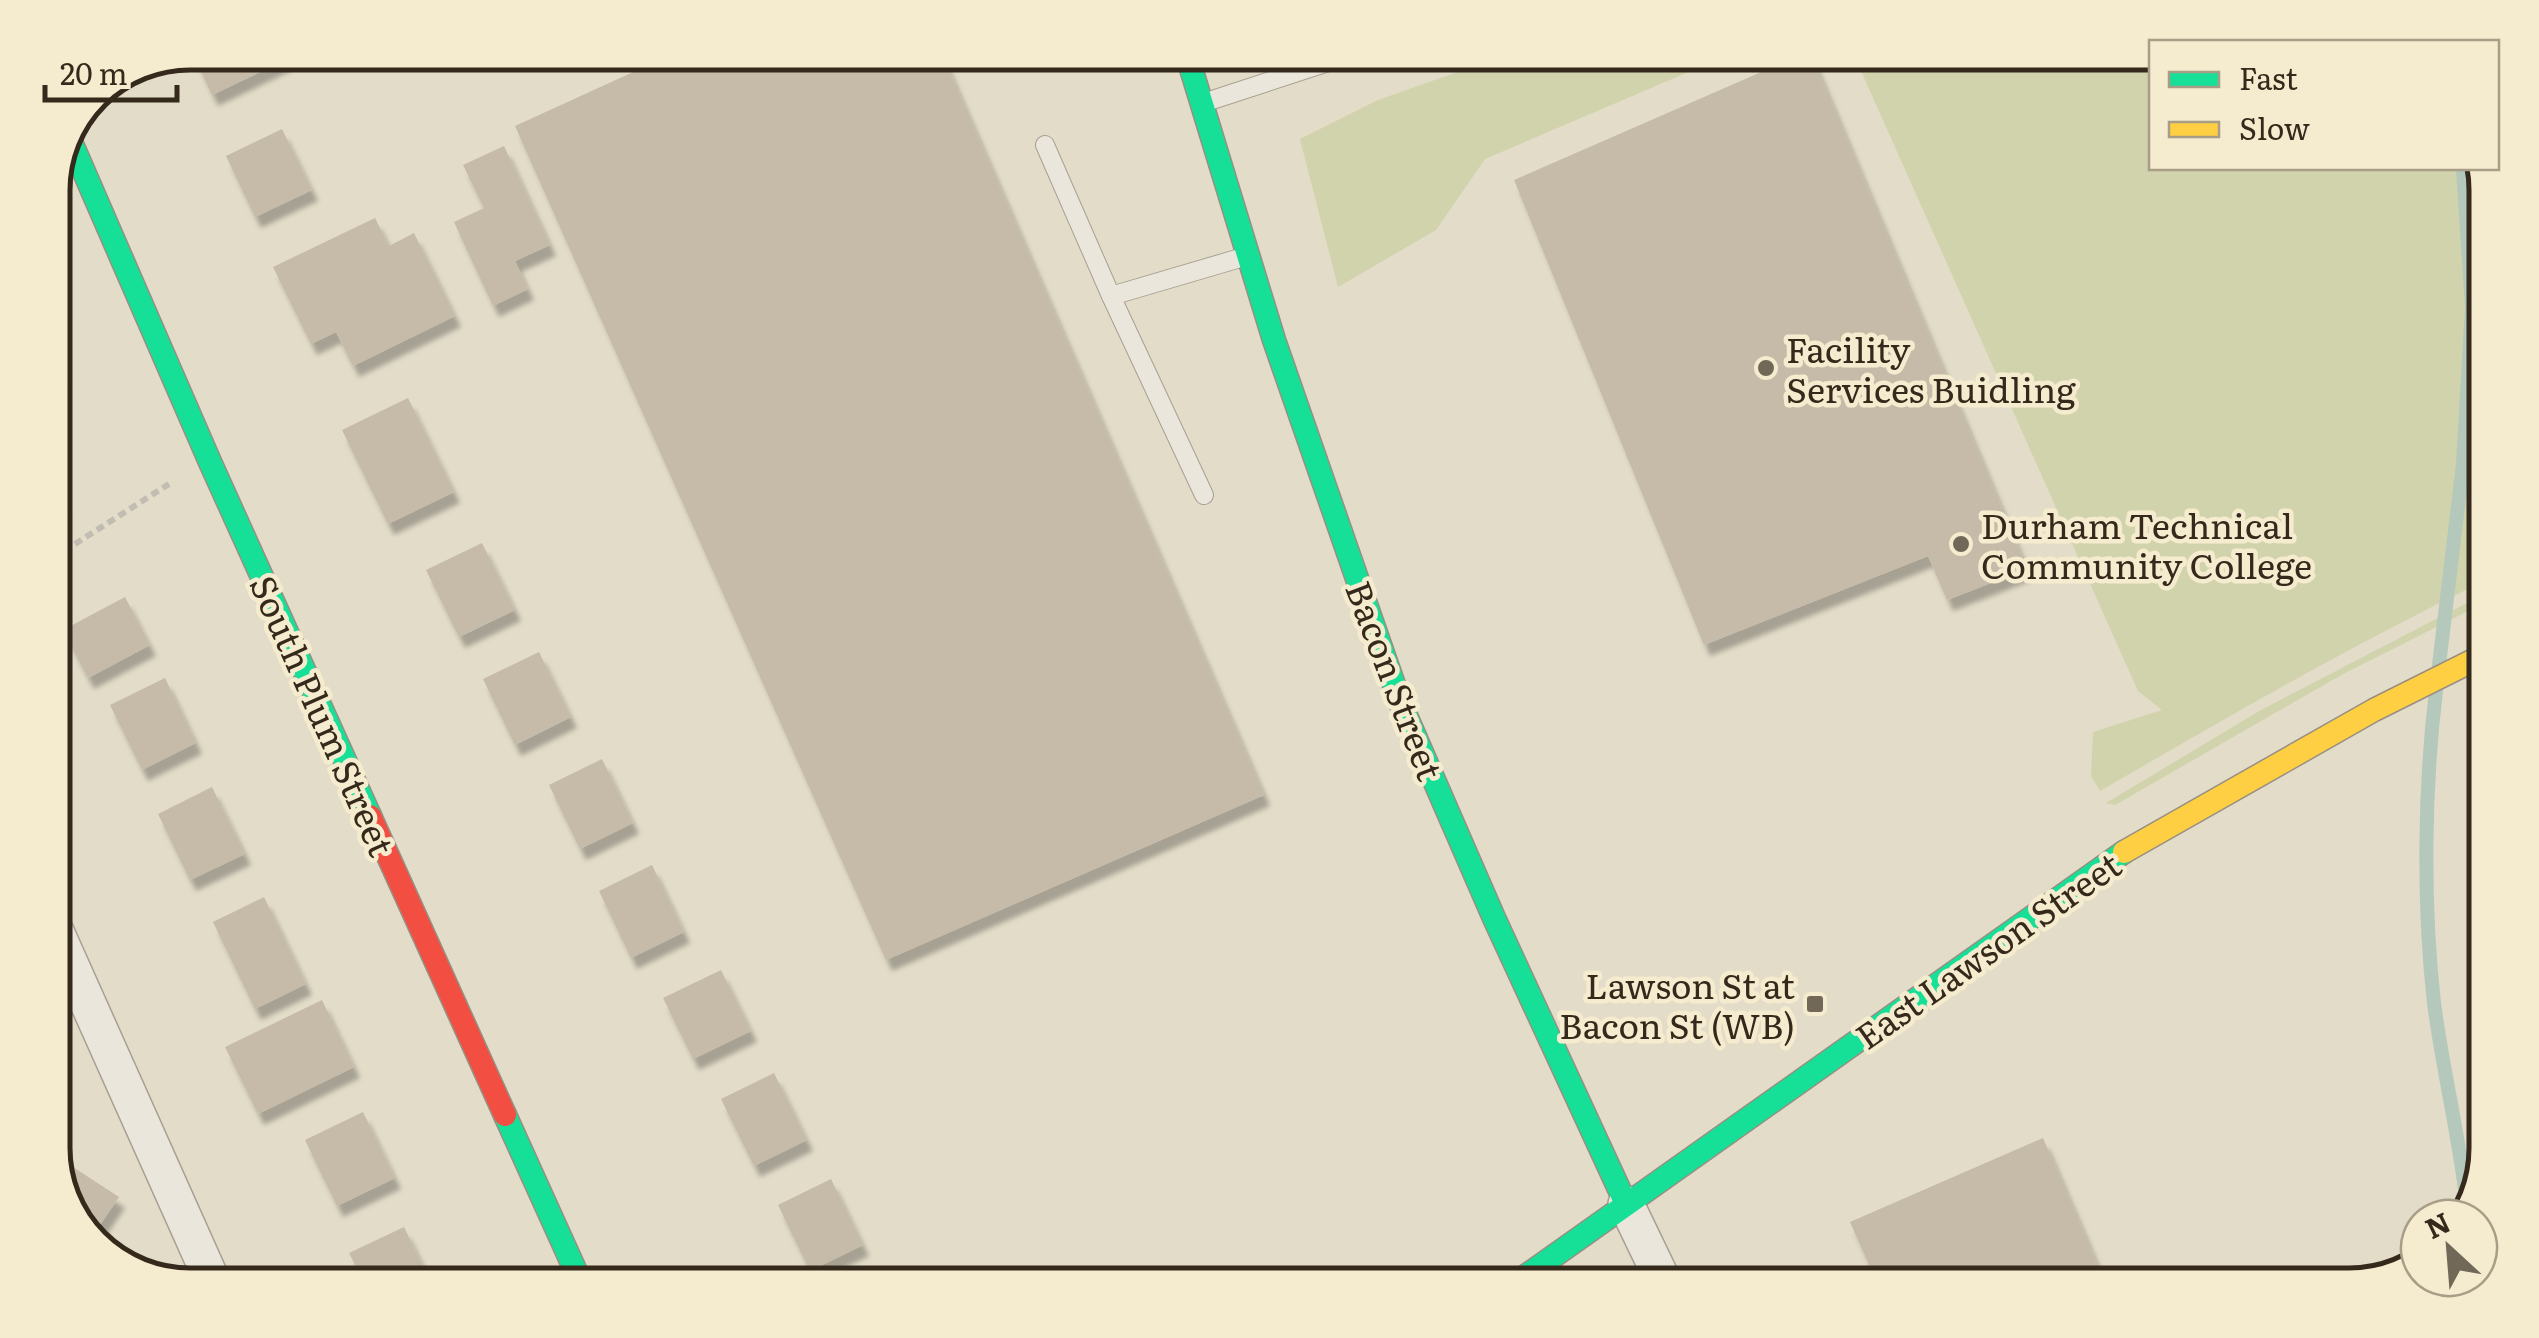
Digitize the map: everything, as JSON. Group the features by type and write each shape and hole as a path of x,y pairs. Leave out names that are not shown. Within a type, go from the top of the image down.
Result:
{"street":[{"name":"Bacon Street","path":"1191,70 1274,340 1400,702 1494,918 1656,1268"},
{"name":"South Plum Street","path":"76,154 210,462 574,1268"},
{"name":"East Lawson Street","path":"1538,1268 2120,854 2374,710 2469,662"},
{"path":"70,963 206,1268"}],"lane":[{"path":"1200,103 1304,70"},
{"path":"1045,145 1204,495"},
{"path":"1111,296 1248,256"}],"path":[{"path":"70,546 141,498 210,462"}],"green space":[{"path":"1464,70 1693,70 1485,159 1436,230 1338,287 1300,139 1378,100"},
{"path":"1861,70 2149,70 2149,170 2468,170 2469,588 2339,655 2100,791 2091,776 2093,732 2162,710 2138,691"},
{"path":"2469,602 2469,611 2343,674 2115,805 2106,803 2261,710"}],"building":[{"path":"200,70 264,70 212,95"},
{"path":"638,70 949,70 1264,795 886,960 515,126"},
{"name":"Facility Services Buidling","path":"1766,70 1818,70 2027,569 1947,600 1928,556 1704,645 1514,180"},
{"path":"282,129 312,190 255,217 226,156"},
{"path":"504,146 550,245 515,261 528,289 493,306 454,222 484,208 463,165"},
{"path":"375,218 389,246 414,233 455,316 353,366 336,332 311,344 273,267"},
{"path":"408,398 454,492 388,524 342,430"},
{"path":"482,543 515,610 459,637 426,570"},
{"path":"125,597 150,645 88,678 70,643 70,626"},
{"path":"539,652 571,717 515,745 483,679"},
{"path":"165,678 196,743 142,770 110,705"},
{"path":"602,759 633,823 580,849 549,785"},
{"path":"212,787 245,854 190,880 158,814"},
{"path":"652,865 684,932 631,958 599,891"},
{"path":"264,897 306,984 255,1009 213,922"},
{"path":"721,970 751,1031 693,1059 663,998"},
{"path":"322,1000 354,1067 258,1114 225,1047"},
{"path":"774,1073 807,1140 754,1166 721,1099"},
{"path":"363,1112 395,1178 337,1206 305,1140"},
{"path":"2043,1138 2099,1268 1870,1268 1850,1222"},
{"path":"71,1166 119,1197 99,1226 82,1201"},
{"path":"831,1179 863,1245 809,1268 778,1205"},
{"path":"404,1227 424,1268 356,1268 349,1253"}],"waterway":[{"path":"2463,170 2469,261"},
{"path":"2439,665 2463,464 2469,359"},
{"path":"2436,691 2427,807 2428,927 2434,1003 2464,1182"}],"traffic: fast":[{"path":"1192,70 1274,340 1400,702 1626,1204"},
{"path":"76,154 370,816"},
{"path":"1537,1268 2124,852"},
{"path":"505,1115 574,1268"}],"traffic: slow":[{"path":"2124,852 2374,710 2469,662"}],"traffic: jam":[{"path":"370,816 505,1115"}],"place":[{"name":"Facility Services Buidling","path":"1766,368"},
{"name":"Durham Technical Community College","path":"1961,544"},
{"name":"Lawson St at Bacon St (WB)","path":"1815,1004"}]}
